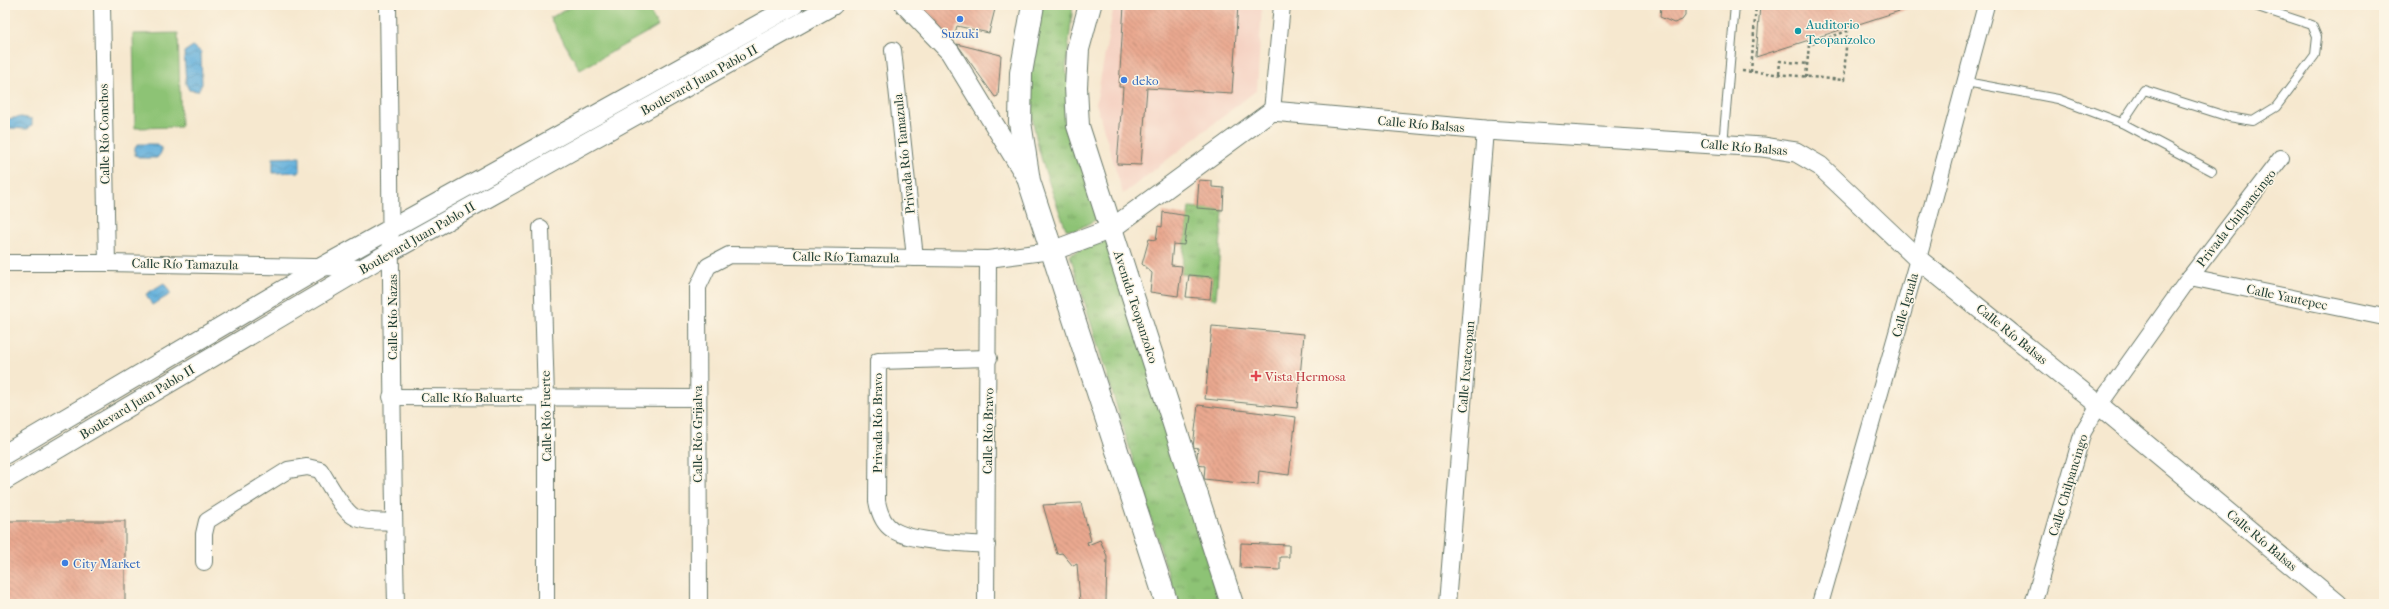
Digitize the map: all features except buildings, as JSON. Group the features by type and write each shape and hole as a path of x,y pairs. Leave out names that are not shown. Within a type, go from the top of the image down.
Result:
{"main road":[{"path":"1033,5 1021,73 1020,122 1029,182 1167,604"},
{"name":"Avenida Teopanzolco","path":"1090,5 1078,49 1076,87 1078,126 1227,602"}],"street":[{"name":"Calle Río Conchos","path":"102,5 106,263"},
{"name":"Calle Río Nazas","path":"388,5 392,230 391,397 396,604"},
{"name":"Boulevard Juan Pablo II","path":"5,454 322,267 392,230 794,5"},
{"name":"Boulevard Juan Pablo II","path":"5,480 392,251 833,5"},
{"path":"905,5 950,52 1029,182"},
{"path":"1052,251 1111,229 1272,111 1282,5"},
{"name":"Calle Iguala","path":"1820,604 1918,259 1986,5"},
{"name":"Privada Río Tamazula","path":"892,50 915,258"},
{"name":"Calle Río Balsas","path":"1272,111 1485,130 1723,144 1796,152 1820,166 1918,259 2099,405 2338,604"},
{"name":"Calle Ixcateopan","path":"1447,604 1485,130"},
{"name":"Privada Chilpancingo","path":"2190,277 2281,158"},
{"name":"Calle Río Fuerte","path":"541,228 546,398 546,604"},
{"name":"Calle Río Tamazula","path":"708,266 729,255 988,259 1052,251"},
{"name":"Calle Río Bravo","path":"986,604 989,358 988,259"},
{"name":"Calle Río Tamazula","path":"5,263 106,263 364,268"},
{"name":"Calle Río Grijalva","path":"699,604 697,398 698,287 708,266"},
{"name":"Calle Yautepec","path":"2190,277 2384,317"},
{"name":"Calle Chilpancingo","path":"2033,604 2083,432 2099,405 2190,277"},
{"name":"Privada Río Bravo","path":"986,545 907,536 892,530 881,516 877,501 878,361 989,358"},
{"name":"Calle Río Baluarte","path":"391,397 697,398"},
{"path":"204,562 204,534 207,521 288,470 306,467 320,470 346,510 354,517 367,520 394,522"}],"lane":[{"path":"1723,144 1735,5"},
{"path":"2122,122 2144,90 2229,117 2253,121 2276,107 2315,55 2317,37 2312,24 2252,5"},
{"path":"1966,82 2058,99 2122,122 2212,171"}],"path":[{"path":"1751,72 1756,5"},
{"path":"1729,70 1779,74 1806,77 1844,80 1847,31 1808,45 1806,77"},
{"path":"1779,74 1780,61 1807,64"}],"shaded area":[{"path":"1114,5 1262,5 1257,90 1123,194 1096,103"}],"green space":[{"path":"574,5 646,5 658,26 580,70 550,18"},
{"path":"1042,5 1073,5 1066,70 1099,218 1075,231 1066,229 1044,169 1034,129 1031,109 1031,66"},
{"path":"178,33 181,127 135,128 133,34"},
{"path":"1189,207 1223,210 1216,299 1210,299 1212,277 1181,274"},
{"path":"1108,235 1224,604 1178,604 1172,587 1070,255"}],"water":[{"path":"193,46 201,52 202,84 198,91 189,90 186,84 184,52"},
{"path":"21,117 32,119 32,125 28,129 8,128 6,122 7,119"},
{"path":"138,144 158,144 161,147 161,153 157,158 141,158 135,155 135,148"},
{"path":"300,157 300,172 273,173 273,158"},
{"path":"164,283 171,294 152,305 146,294"}],"place":[{"name":"Suzuki","path":"960,19"},
{"name":"Auditorio Teopanzolco","path":"1798,31"},
{"name":"deko","path":"1124,80"},
{"name":"Vista Hermosa","path":"1256,376"},
{"name":"City Market","path":"65,563"}]}
